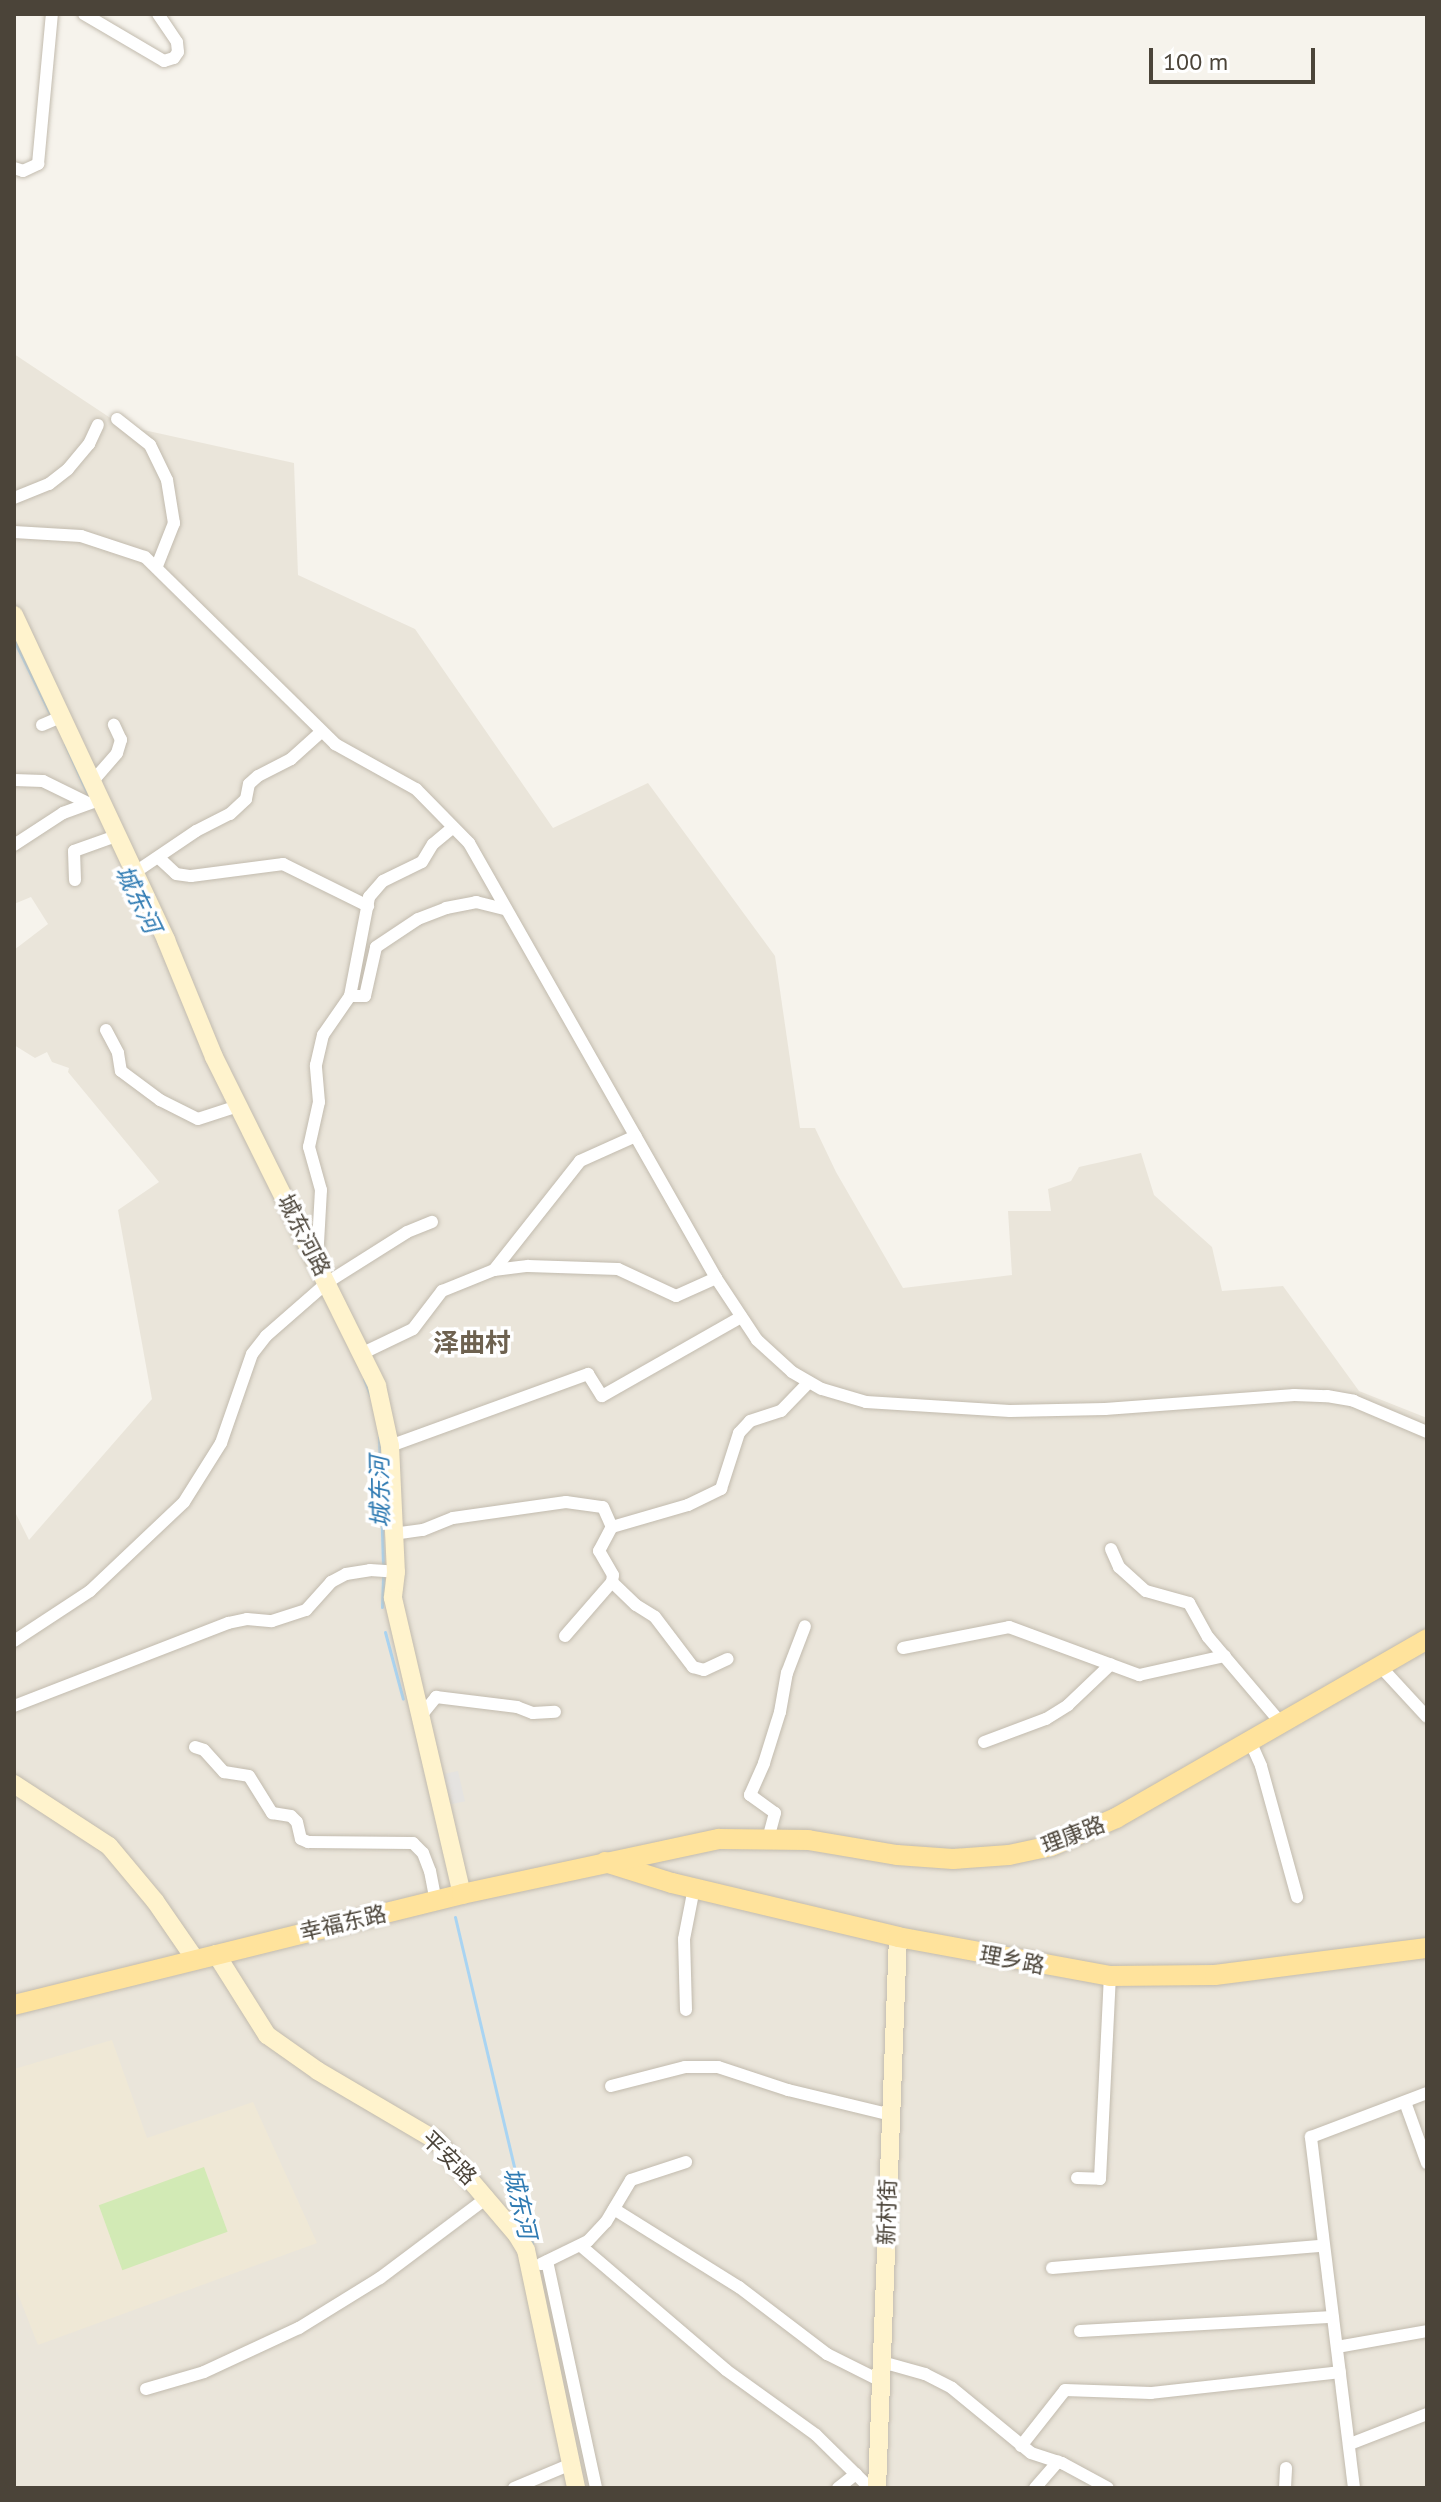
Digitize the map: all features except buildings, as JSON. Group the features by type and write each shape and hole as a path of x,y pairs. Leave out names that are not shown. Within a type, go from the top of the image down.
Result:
{"main road":[{"name":"理康路","path":"674,1847 719,1839 768,1839 808,1840 925,1858 979,1858 1034,1851 1091,1831 1427,1639"},
{"name":"幸福东路","path":"14,2005 462,1894 674,1847"},
{"path":"672,1883 666,1864 674,1847"},
{"name":"理乡路","path":"605,1862 672,1883 898,1937 1110,1976 1215,1975 1427,1948"}],"street":[{"path":"14,168 23,171 38,164 52,14"},
{"path":"84,14 164,61 174,58 178,52 177,42 158,14"},
{"path":"117,419 150,445 167,480 174,523 157,566"},
{"path":"14,498 49,484 68,469 89,444 98,425"},
{"path":"14,532 57,532 89,538 134,552 157,566 321,732 353,756 416,789 469,843 489,872 505,909 716,1278 765,1350 809,1382 866,1402 1010,1411 1105,1409 1240,1398 1327,1396 1354,1401 1427,1432"},
{"name":"城东河路","path":"14,615 61,717 110,838 134,873 231,1108 317,1261 363,1353 384,1406 390,1446 393,1534 388,1571 462,1894"},
{"path":"42,725 61,717"},
{"path":"14,845 93,796 121,740 114,725"},
{"path":"134,873 196,831 230,814 246,799 249,784 291,759 321,732"},
{"path":"14,780 43,781 93,796"},
{"path":"317,1261 321,1190 309,1147 319,1102 316,1065 323,1035 350,996 369,897 383,881 422,862 433,844 453,827"},
{"path":"75,880 74,851 110,838"},
{"path":"159,858 176,874 191,876 283,864 368,906"},
{"path":"350,996 365,996 376,947 418,919 446,908 476,902 505,909"},
{"path":"106,1030 118,1053 121,1071 160,1100 198,1119 231,1108"},
{"path":"494,1270 580,1161 636,1136"},
{"path":"14,1641 90,1591 184,1502 221,1443 252,1354 266,1336 326,1284 407,1232 432,1222"},
{"path":"363,1353 413,1329 428,1303 442,1291 494,1270 528,1266 618,1269 676,1296 716,1278"},
{"path":"390,1446 588,1374 602,1396 741,1317"},
{"path":"565,1636 612,1582 613,1575 599,1551 612,1527 688,1505 721,1489 739,1433 750,1421 781,1411 809,1382"},
{"path":"393,1534 423,1530 453,1518 566,1502 603,1507 612,1527"},
{"path":"1111,1549 1119,1567 1146,1591 1189,1603 1208,1637 1281,1723"},
{"path":"14,1706 228,1623 247,1619 272,1621 306,1610 337,1578 388,1571"},
{"path":"612,1582 636,1605 655,1617 693,1667 704,1670 728,1659"},
{"path":"768,1839 775,1813 750,1795 764,1763 780,1712 787,1673 805,1626"},
{"path":"903,1648 1009,1627 1139,1675 1225,1656"},
{"path":"984,1742 1046,1719 1068,1705 1111,1664"},
{"path":"1380,1666 1427,1717"},
{"path":"420,1717 436,1697 517,1707 533,1713 555,1712"},
{"path":"1250,1741 1261,1766 1297,1897"},
{"path":"195,1747 204,1750 216,1767 224,1772 249,1776 272,1813 291,1816 297,1822 301,1839 308,1842 413,1843 423,1853 436,1901"},
{"path":"14,1784 109,1846 155,1901 195,1959"},
{"path":"686,2010 684,1939 694,1888"},
{"name":"新村街","path":"877,2488 898,1937"},
{"name":"平安路","path":"216,1954 273,2040 425,2132 448,2150 517,2235 537,2265 576,2488"},
{"path":"1077,2178 1100,2179 1110,1976"},
{"path":"611,2086 685,2067 718,2067 788,2090 891,2115"},
{"path":"1354,2488 1311,2137 1427,2093"},
{"path":"1405,2102 1427,2163"},
{"path":"596,2488 537,2265 581,2246 614,2209 631,2180 686,2162"},
{"path":"146,2389 204,2372 299,2328 380,2278 488,2197"},
{"path":"614,2209 739,2287 827,2354 881,2371 925,2374 952,2388 1031,2453 1058,2462 1108,2488"},
{"path":"581,2246 726,2370 816,2435 870,2488"},
{"path":"1052,2268 1322,2246"},
{"path":"1080,2331 1333,2317"},
{"path":"1337,2347 1427,2331"},
{"path":"1021,2446 1065,2390 1151,2393 1340,2372"},
{"path":"1350,2444 1427,2414"},
{"path":"1035,2488 1058,2462"},
{"path":"514,2488 571,2464"},
{"path":"1285,2488 1286,2468"},
{"path":"838,2488 856,2474"}],"shaded area":[{"path":"14,354 121,425 294,463 298,575 415,629 553,828 648,783 775,956 800,1128 815,1128 836,1172 903,1288 1012,1275 1008,1211 1051,1211 1048,1189 1071,1181 1079,1167 1141,1153 1154,1195 1212,1247 1222,1291 1283,1286 1359,1391 1427,1418 1427,2488 14,2488 14,1510 29,1540 152,1399 118,1210 159,1182 68,1072 69,1068 52,1062 47,1052 35,1058 14,1045 14,950 48,924 31,897 14,904"},
{"path":"458,1771 465,1801 450,1805 443,1774"},
{"path":"112,2040 147,2138 253,2102 317,2243 38,2345 14,2284 14,2069"}],"green space":[{"path":"204,2167 228,2232 122,2270 99,2205"}],"waterway":[{"name":"城东河","path":"14,640 51,716"},
{"name":"城东河","path":"65,744 90,799"},
{"name":"城东河","path":"364,1379 370,1395"},
{"name":"城东河","path":"379,1437 383,1565"},
{"name":"城东河","path":"382,1607 383,1573"},
{"name":"城东河","path":"385,1632 403,1699"},
{"name":"城东河","path":"455,1917 532,2244"}],"district":[{"name":"泽曲村","path":"472,1343"}]}
